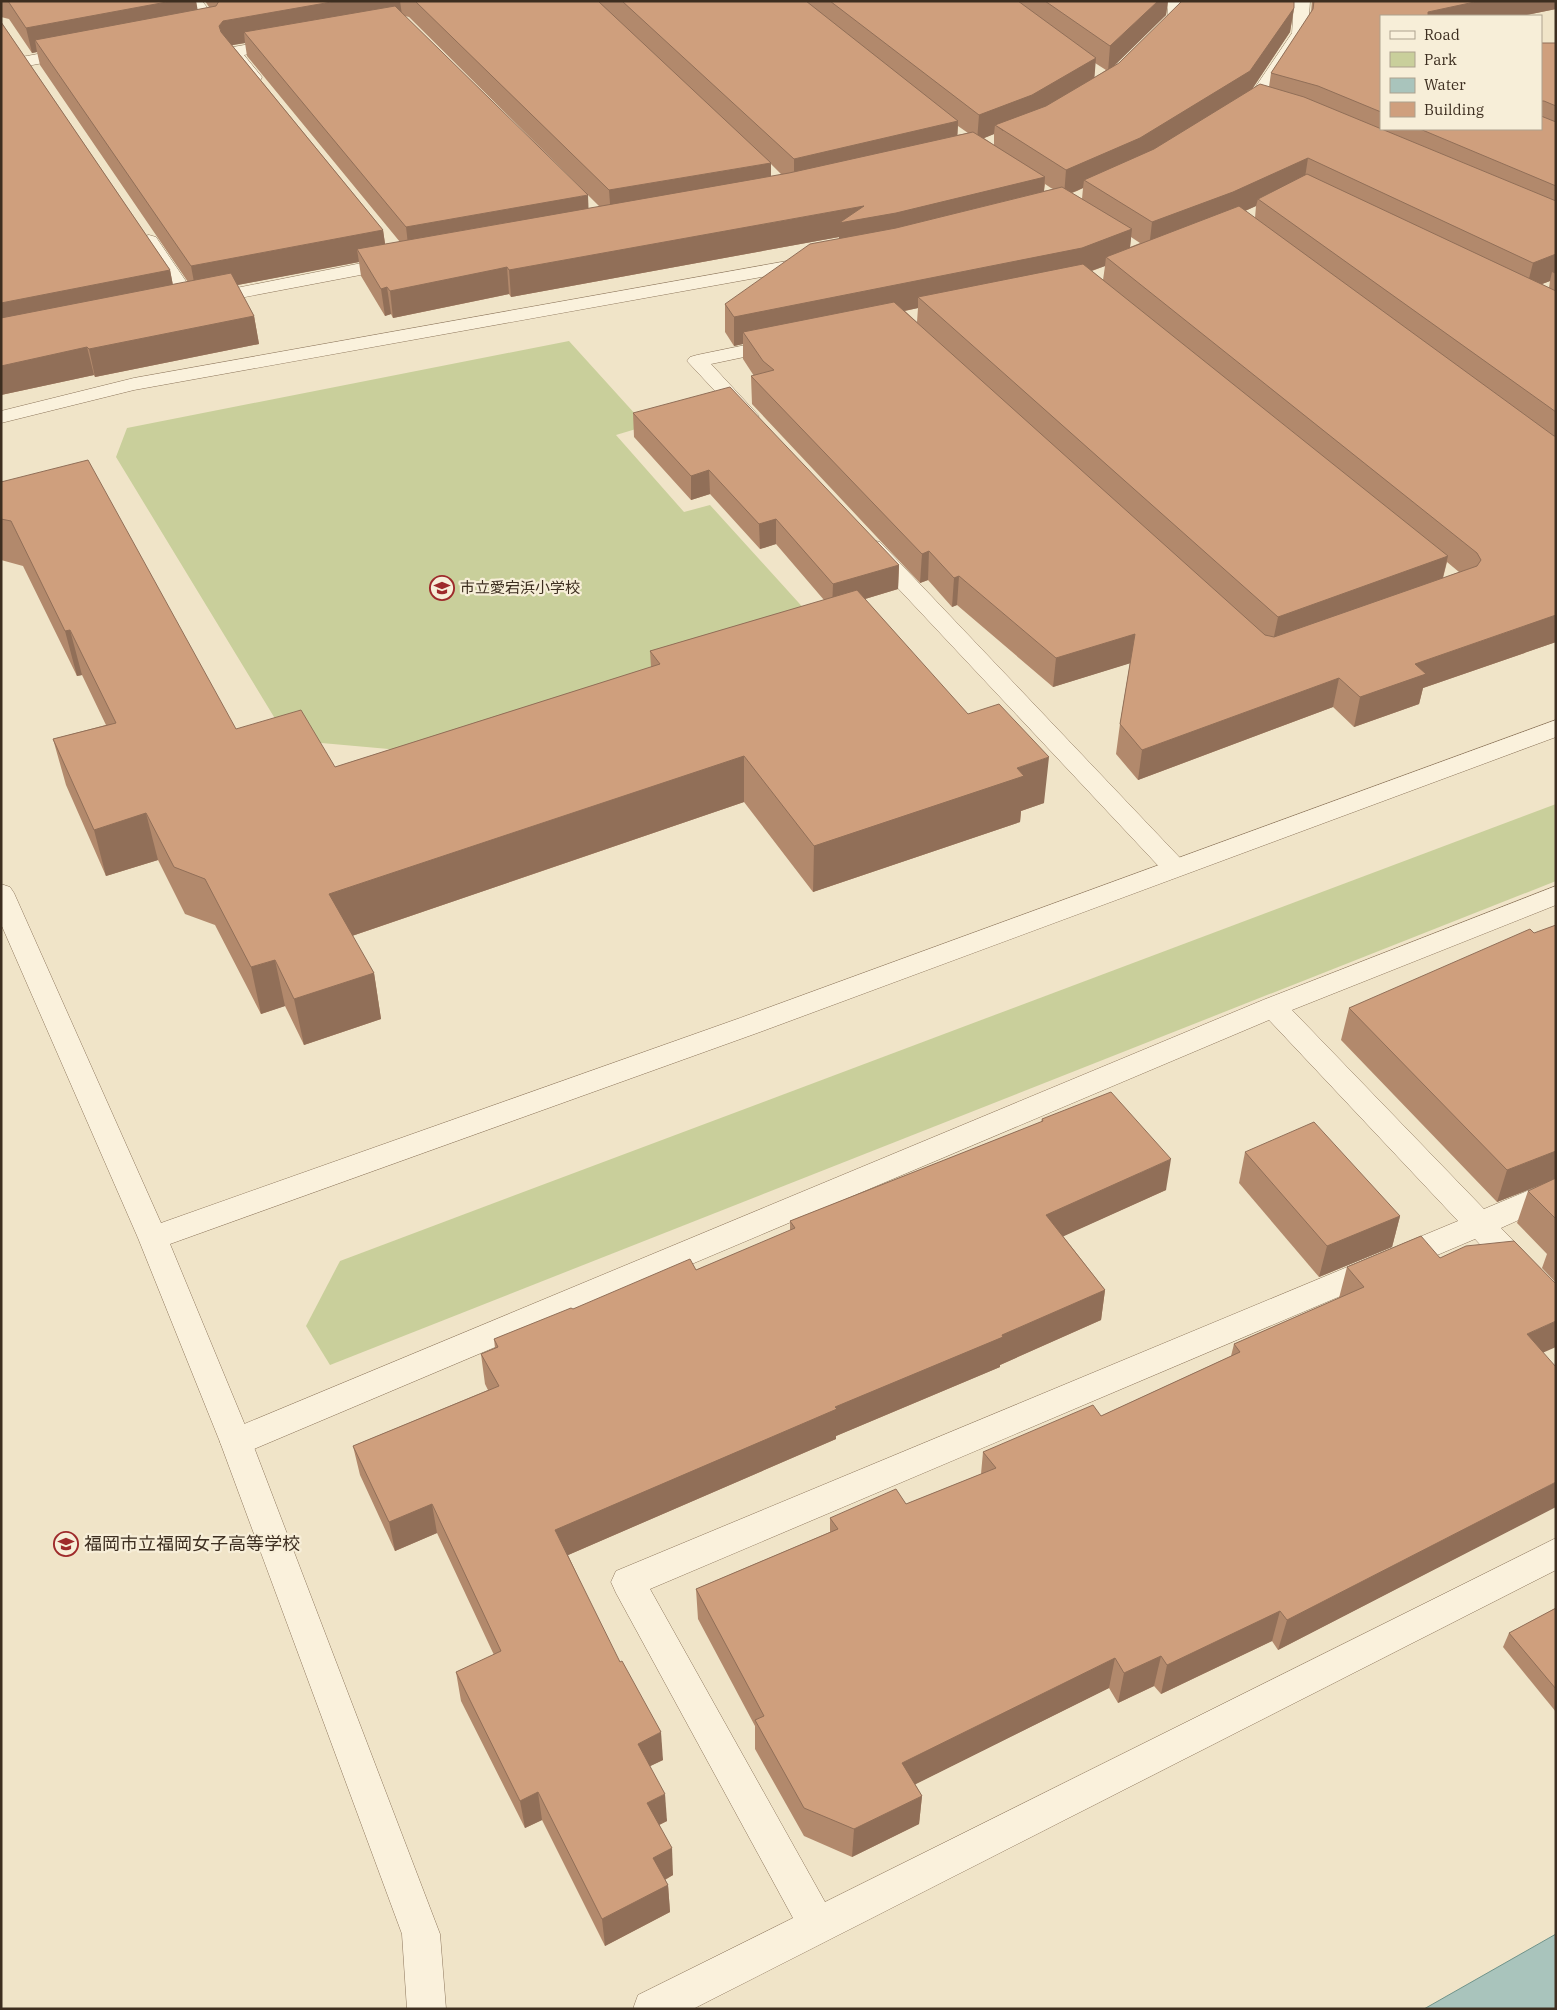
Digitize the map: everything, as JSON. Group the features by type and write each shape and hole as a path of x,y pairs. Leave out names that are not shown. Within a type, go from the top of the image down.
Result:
{"street":[{"path":"186,32 214,26 193,1"},
{"path":"1142,50 1176,17 1175,1"},
{"path":"1220,123 1263,105 1300,33 1302,1"},
{"path":"265,91 234,52 299,40"},
{"path":"17,45 38,77"},
{"path":"27,61 92,49"},
{"path":"141,230 190,302"},
{"path":"171,306 408,261 390,246"},
{"path":"1,416 134,384 828,260"},
{"path":"765,433 697,361 802,340"},
{"path":"861,535 1174,868"},
{"path":"153,1238 750,1025 1556,728"},
{"path":"1,893 153,1238 236,1442 421,1934 427,2009"},
{"path":"236,1442 1273,1007 1556,895"},
{"path":"1273,1007 1556,1305"},
{"path":"817,1925 628,1582 1480,1224 1556,1190"},
{"path":"652,2009 1556,1553"}],"green space":[{"path":"569,341 646,426 616,435 684,512 710,505 817,623 411,751 288,740 116,457 127,428"},
{"path":"1556,804 1556,881 330,1365 306,1326 340,1261"}],"water":[{"path":"1556,1934 1556,2009 1424,2009"}],"building":[{"path":"8,1 172,1 26,28"},
{"path":"219,1 337,1 223,21 219,26 221,32 383,230 191,266 35,40 216,6"},
{"path":"415,1 598,1 771,163 609,190"},
{"path":"622,1 806,1 958,121 794,159"},
{"path":"830,1 1018,1 1096,58 1032,95 979,115"},
{"path":"1045,1 1158,1 1110,46"},
{"path":"1182,1 1294,1 1294,8 1250,71 1140,138 1066,170 995,125 1046,106 1119,63"},
{"path":"1314,1 1479,1 1428,12 1428,15 1380,15 1380,112 1318,86 1271,73 1313,9"},
{"path":"395,6 588,195 406,227 244,32"},
{"path":"1,22 170,270 1,303"},
{"path":"1542,43 1556,43 1556,106 1542,101"},
{"path":"1260,84 1304,97 1380,130 1556,201 1556,254 1533,263 1308,158 1233,192 1152,222 1084,180 1154,149"},
{"path":"1542,116 1556,122 1556,186 1422,130 1542,130"},
{"path":"973,132 1045,177 896,213 839,223 864,206 509,270 507,267 390,291 387,287 381,289 357,249 789,173"},
{"path":"1307,174 1556,291 1556,412 1258,199"},
{"path":"1062,187 1132,229 1082,248 734,317 725,304 810,244 896,228"},
{"path":"1239,206 1556,436 1556,615 1415,664 1426,674 1360,697 1339,678 1142,750 1120,724 1135,634 1056,658 959,576 954,578 929,551 922,554 751,376 774,370 763,361 743,332 894,302 1265,635 1274,637 1477,566 1481,560 1477,553 1106,257"},
{"path":"1083,264 1448,556 1278,617 918,297"},
{"path":"231,273 254,316 89,349 87,347 1,366 1,318"},
{"path":"730,387 899,565 833,584 776,519 759,524 709,470 691,476 633,413"},
{"path":"88,460 236,729 301,710 335,767 660,664 650,651 857,590 968,714 999,704 1049,757 1017,768 1024,776 814,846 744,756 329,894 374,973 294,999 275,960 251,967 205,879 174,867 146,813 94,830 53,739 116,723 70,630 65,631 11,521 1,519 1,482"},
{"path":"1556,925 1556,1151 1507,1170 1349,1008 1530,929 1534,933"},
{"path":"1111,1092 1171,1159 1046,1215 1105,1290 1002,1335 1003,1337 835,1407 837,1409 555,1530 620,1662 622,1661 661,1732 638,1744 665,1794 647,1803 672,1848 653,1858 668,1885 602,1919 538,1792 520,1801 456,1672 501,1651 432,1504 389,1522 353,1446 499,1386 481,1354 498,1347 494,1339 571,1308 573,1309 690,1259 696,1270 795,1228 790,1221 1043,1121 1042,1119"},
{"path":"1314,1122 1400,1216 1327,1246 1245,1152"},
{"path":"1556,1178 1556,1219 1528,1191"},
{"path":"1421,1236 1440,1258 1466,1246 1514,1241 1556,1284 1556,1321 1527,1334 1556,1367 1556,1482 1287,1620 1280,1611 1167,1665 1161,1656 1124,1673 1115,1658 902,1763 922,1796 854,1829 804,1808 755,1720 764,1716 696,1589 838,1529 830,1518 896,1489 906,1504 996,1468 983,1452 1093,1405 1101,1416 1240,1352 1234,1344 1364,1287 1347,1267"},
{"path":"1556,1608 1556,1689 1509,1633"}],"place":[{"name":"市立愛宕浜小学校","path":"442,588"},
{"name":"福岡市立福岡女子高等学校","path":"66,1544"}]}
